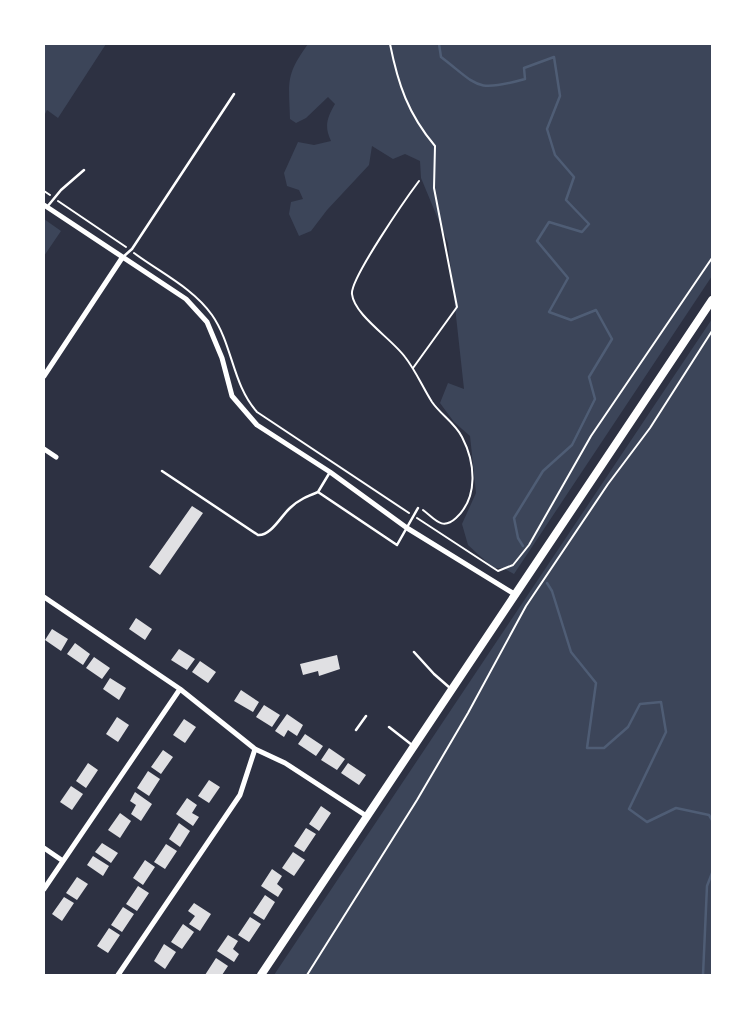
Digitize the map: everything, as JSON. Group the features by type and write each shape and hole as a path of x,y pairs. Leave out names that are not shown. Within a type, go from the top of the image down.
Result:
{"main road":[{"path":"261,975 416,747 712,300"}],"street":[{"path":"46,206 186,299 207,322 222,358 232,396 257,425 330,472 407,528 516,596"},
{"path":"44,376 122,258"},
{"path":"44,449 56,457"},
{"path":"44,597 180,689 255,749 285,763 368,817"},
{"path":"44,889 180,689"},
{"path":"118,975 240,796 255,749"},
{"path":"44,848 63,861"}],"lane":[{"path":"122,258 131,250 234,94"},
{"path":"46,206 84,170"},
{"path":"162,471 258,535 268,533 290,508 318,492 330,472"},
{"path":"318,492 397,545 418,508"},
{"path":"414,652 434,674 454,690"},
{"path":"356,730 366,716"},
{"path":"389,727 416,747"}],"path":[{"path":"390,44 398,83 419,127 435,146 434,188 457,307 412,368"},
{"path":"418,508 424,510 435,521 443,525 451,523 460,515 470,497 474,480 471,460 462,436 434,404 405,356 356,306 352,292 356,278 384,232 419,181"},
{"path":"44,191 182,285 213,316 223,336 242,391 257,412 283,431 498,571 513,565 529,545 591,436 712,258"},
{"path":"307,975 422,792 468,713 526,606 608,484 650,428 712,331"}],"shaded area":[{"path":"44,44 106,44 58,118 47,110 44,116"},
{"path":"308,44 712,44 712,276 514,574 503,568 493,568 468,545 462,524 476,493 470,436 454,422 440,403 448,383 464,389 448,243 421,178 420,161 405,154 393,159 372,146 369,165 327,210 311,231 299,236 289,214 291,202 303,199 299,190 287,186 284,173 298,142 314,145 331,141 327,122 335,104 328,97 306,118 296,123 290,119 290,79 295,64"},
{"path":"44,219 61,231 44,256"},
{"path":"712,319 712,975 274,975"}],"building":[{"path":"192,506 203,513 160,575 149,567"},
{"path":"136,618 152,629 145,640 129,629"},
{"path":"52,629 68,639 61,651 45,640"},
{"path":"75,643 90,654 83,665 67,654"},
{"path":"179,649 195,659 187,670 171,660"},
{"path":"337,655 340,669 319,676 318,671 303,675 300,664"},
{"path":"94,657 110,668 102,679 86,668"},
{"path":"200,661 216,672 208,683 192,672"},
{"path":"110,678 126,688 119,700 103,689"},
{"path":"241,690 259,702 253,712 234,701"},
{"path":"264,705 280,715 272,727 256,717"},
{"path":"287,714 303,725 297,736 288,730 284,737 275,731"},
{"path":"117,717 129,725 118,742 106,734"},
{"path":"184,719 196,727 185,743 173,735"},
{"path":"305,734 323,746 316,756 298,744"},
{"path":"329,748 345,759 337,770 321,760"},
{"path":"163,750 173,757 161,774 151,767"},
{"path":"88,763 98,770 86,788 76,781"},
{"path":"348,763 366,775 359,785 341,773"},
{"path":"148,771 160,779 149,796 137,788"},
{"path":"209,780 220,787 209,803 198,796"},
{"path":"71,786 83,794 72,810 60,802"},
{"path":"135,792 152,804 141,821 131,814 136,805 130,801"},
{"path":"187,798 197,805 192,813 199,817 193,826 176,814"},
{"path":"321,806 331,813 319,831 309,824"},
{"path":"120,813 131,821 120,838 108,830"},
{"path":"179,823 190,831 180,847 169,839"},
{"path":"306,828 316,834 304,852 294,846"},
{"path":"102,843 118,853 111,863 95,852"},
{"path":"166,844 177,851 165,869 154,862"},
{"path":"293,852 305,860 294,876 282,868"},
{"path":"93,856 109,866 103,876 87,865"},
{"path":"145,860 155,867 143,885 133,878"},
{"path":"272,869 282,876 277,884 283,889 278,897 261,886"},
{"path":"77,877 88,884 77,900 66,893"},
{"path":"138,886 149,893 137,911 126,904"},
{"path":"265,895 275,902 264,920 253,913"},
{"path":"64,897 74,903 62,921 52,914"},
{"path":"194,903 211,914 200,931 189,924 195,916 188,911"},
{"path":"123,907 134,914 122,932 111,925"},
{"path":"250,917 261,924 249,942 238,935"},
{"path":"183,924 194,932 182,949 171,942"},
{"path":"109,928 120,935 108,953 97,946"},
{"path":"228,935 238,941 233,949 239,954 234,962 217,951"},
{"path":"164,944 176,952 165,969 154,961"},
{"path":"216,958 228,966 222,975 205,975"}],"waterway":[{"path":"439,44 441,57 471,80 486,86 496,86 525,79 524,68 554,57 560,96 547,129 555,155 574,177 566,200 589,224 582,232 549,222 537,241 568,278 549,312 571,320 596,310 612,339 589,377 595,399 572,445 543,471 514,518 518,538 523,546"},
{"path":"547,583 552,591 571,652 596,683 587,748 604,748 628,727 640,704 661,702 666,732 629,809 647,822 676,808 709,815 712,820"},
{"path":"703,975 707,886 712,873"}]}
